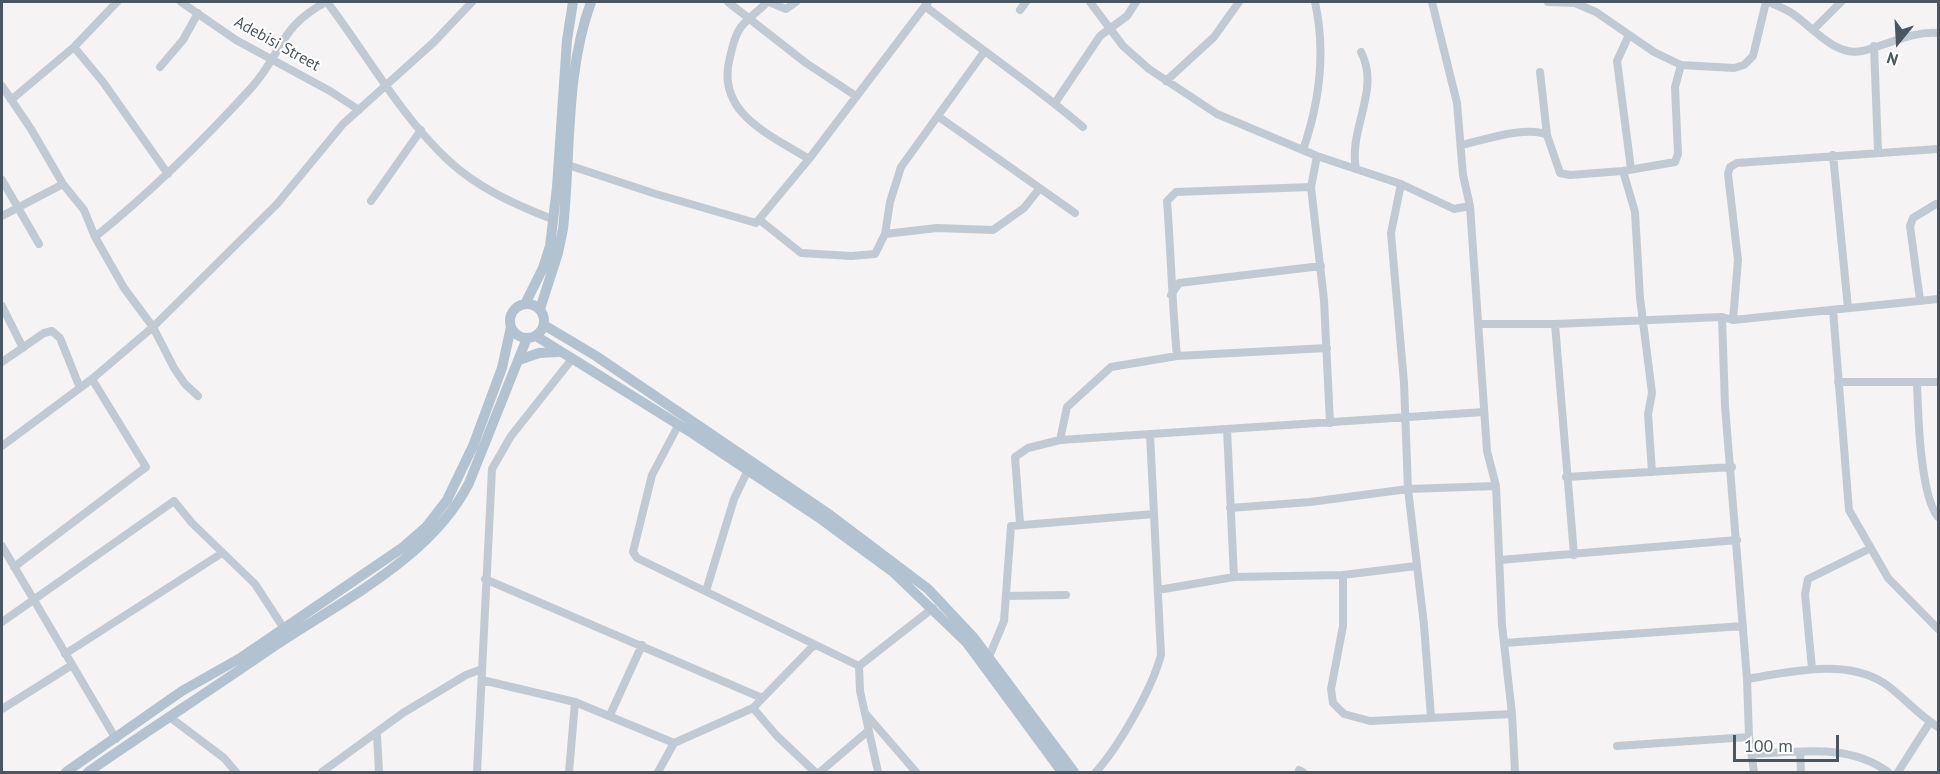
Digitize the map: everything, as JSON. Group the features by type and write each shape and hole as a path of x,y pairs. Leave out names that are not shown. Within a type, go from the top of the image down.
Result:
{"main road":[{"path":"567,2 558,253 540,309 544,325 596,356 893,560 941,601 989,657 1074,772"},
{"path":"567,35 573,2"},
{"path":"525,304 547,258 552,219 560,204 568,165 582,25 591,2"},
{"path":"66,772 117,739 182,691 242,657 402,548 433,520 447,500 473,446 502,368 512,327 511,315 519,306 525,304 540,309"},
{"path":"88,772 399,562 430,537 459,503 519,360 532,337 544,325"},
{"path":"512,327 518,335 532,337 610,380 679,424 818,517 885,566 933,608 967,643 1062,772"},
{"path":"519,360 538,353 558,352"}],"street":[{"path":"11,100 74,47 117,2"},
{"name":"Adebisi Street","path":"181,2 271,61 330,91 359,110"},
{"path":"95,237 142,198 201,142 253,85 271,61 282,38 295,22 326,2 386,86 450,163 520,206 552,219"},
{"path":"2,446 92,379 153,327 277,204 343,124 434,42 472,2"},
{"path":"728,2 806,63 856,96"},
{"path":"796,2 786,9 769,2 742,25 734,38 726,70 727,89 736,107 748,119 809,159"},
{"path":"1020,10 1026,2"},
{"path":"1090,2 1123,46 1166,81 1217,114 1317,156 1401,184 1455,209 1470,206"},
{"path":"1055,102 1100,36 1111,30 1126,16 1136,2"},
{"path":"1166,81 1214,37 1239,2"},
{"path":"1303,150 1318,103 1323,47 1315,2"},
{"path":"1432,2 1457,103 1463,175 1470,206 1487,451 1496,486 1504,642 1512,714 1515,772"},
{"path":"1548,2 1575,2 1596,12 1654,52 1681,65 1734,68 1744,65 1753,56 1768,2 1791,12 1831,43 1861,52 1900,38 1938,33"},
{"path":"1813,30 1841,2"},
{"path":"568,165 656,194 756,223 761,221 926,4 984,52 1055,102 1083,127"},
{"path":"160,67 183,40 198,13"},
{"path":"1629,35 1617,62 1627,170 1635,212 1640,298 1645,319 1652,393 1648,414 1652,472"},
{"path":"1874,46 1878,151"},
{"path":"74,47 103,82 168,174"},
{"path":"761,221 801,253 810,255 874,254 885,234 890,202 901,167 984,52"},
{"path":"1356,169 1354,157 1357,127 1368,92 1367,66 1361,52"},
{"path":"1540,72 1547,135 1560,172 1570,175 1627,170 1675,162 1678,154 1675,87 1681,65"},
{"path":"2,86 63,184 84,210 95,237 124,288 153,327 174,368 185,384 198,396"},
{"path":"939,117 1075,213"},
{"path":"371,201 421,130"},
{"path":"1462,145 1509,134 1541,131 1547,135"},
{"path":"1733,320 1738,260 1728,174 1730,167 1737,163 1938,148"},
{"path":"1833,155 1848,308"},
{"path":"1317,156 1311,187 1321,266 1330,423"},
{"path":"2,180 39,244"},
{"path":"2,216 63,184"},
{"path":"1401,184 1391,233 1404,383 1408,489 1431,717"},
{"path":"1177,356 1171,295 1172,259 1167,201 1176,192 1311,187"},
{"path":"885,234 937,228 993,230 1024,208 1040,189"},
{"path":"1920,300 1910,226 1913,218 1936,204"},
{"path":"1171,295 1179,283 1321,266"},
{"path":"1479,324 1555,324 1722,316 1733,320 1938,299"},
{"path":"2,306 23,348"},
{"path":"1833,310 1849,510 1869,549 1888,578 1938,629"},
{"path":"1722,316 1725,406 1732,467 1749,736 1754,754 1754,772"},
{"path":"1555,324 1574,555"},
{"path":"2,362 44,333 52,331 60,338 80,388"},
{"path":"1060,440 1067,406 1111,367 1177,356 1327,348"},
{"path":"477,772 492,469 511,436 572,359"},
{"path":"14,567 146,466 92,379"},
{"path":"1838,382 1938,382"},
{"path":"1917,383 1919,430 1926,483 1938,517"},
{"path":"1020,524 1016,457 1028,448 1060,440 1484,412"},
{"path":"679,424 652,475 633,552 637,558 859,666"},
{"path":"1227,429 1234,577"},
{"path":"1096,772 1122,737 1158,668 1161,655 1150,434"},
{"path":"1566,477 1732,467"},
{"path":"706,591 734,499 748,470"},
{"path":"1230,508 1310,502 1408,489 1496,486"},
{"path":"2,622 32,598 174,501 222,553 255,584 283,627"},
{"path":"989,657 1004,621 1007,596 1008,536 1011,526 1154,514"},
{"path":"1500,560 1737,540"},
{"path":"2,546 117,739"},
{"path":"1812,669 1805,594 1808,579 1869,549"},
{"path":"65,654 222,553"},
{"path":"1158,590 1234,577 1342,575 1416,566"},
{"path":"1342,575 1343,626 1331,689 1333,703 1344,714 1370,721 1512,714"},
{"path":"485,579 762,698"},
{"path":"1007,596 1066,595"},
{"path":"878,772 864,712 858,674 859,666 933,608"},
{"path":"1504,642 1743,626"},
{"path":"610,715 642,645"},
{"path":"662,771 674,743 753,708 814,645"},
{"path":"2,709 72,665"},
{"path":"322,772 377,735 403,713 466,675 482,669"},
{"path":"1747,679 1812,669 1861,673 1875,679 1897,693 1934,724 1898,772"},
{"path":"482,681 575,702 674,743"},
{"path":"569,772 575,702"},
{"path":"753,708 777,736 815,772"},
{"path":"864,712 916,772"},
{"path":"171,718 224,758 236,772"},
{"path":"820,772 868,731"},
{"path":"377,735 380,772"},
{"path":"1617,746 1749,736"},
{"path":"1754,754 1800,752 1852,755 1888,772"},
{"path":"1800,752 1801,772"}]}
